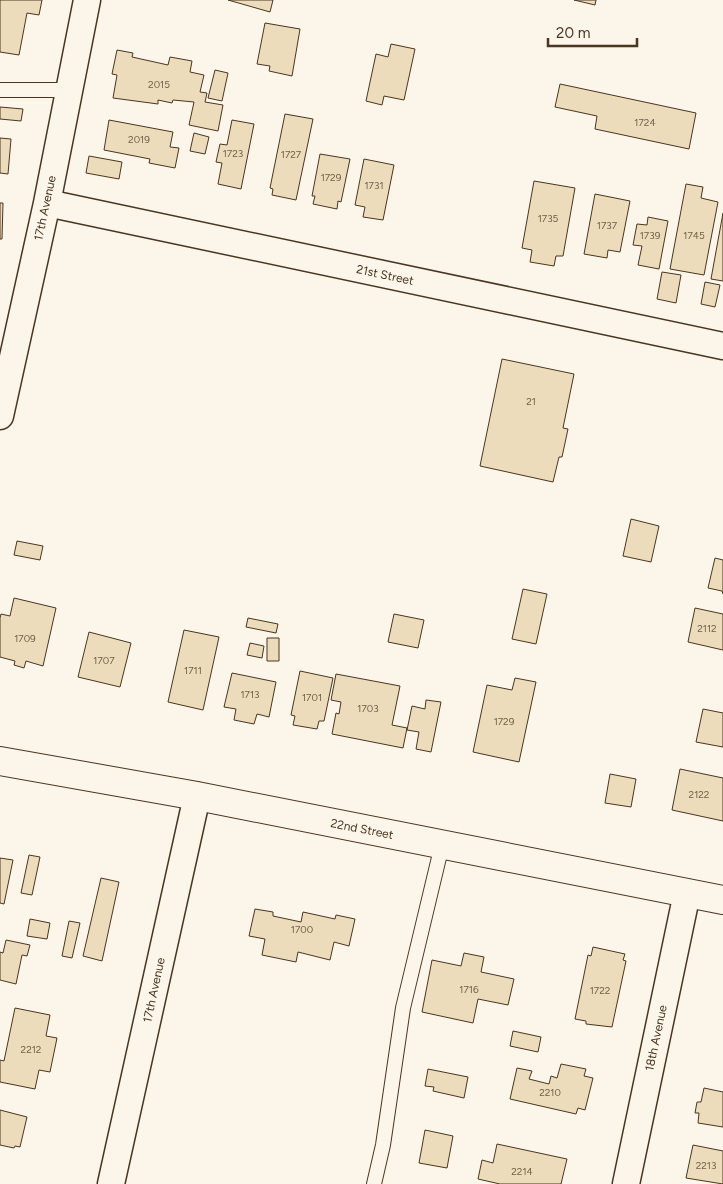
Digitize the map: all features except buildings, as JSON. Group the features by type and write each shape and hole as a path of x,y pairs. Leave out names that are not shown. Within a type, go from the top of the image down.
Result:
{"street":[{"name":"17th Avenue","path":"0,416 10,327 47,203 87,0"},
{"name":"21st Street","path":"47,203 723,346"},
{"name":"22nd Street","path":"0,761 197,796 723,900"},
{"name":"17th Avenue","path":"111,1184 197,796"},
{"name":"18th Avenue","path":"626,1184 686,893"}],"lane":[{"path":"0,90 69,90"},
{"path":"374,1184 383,1145 403,1008 442,845"}]}
